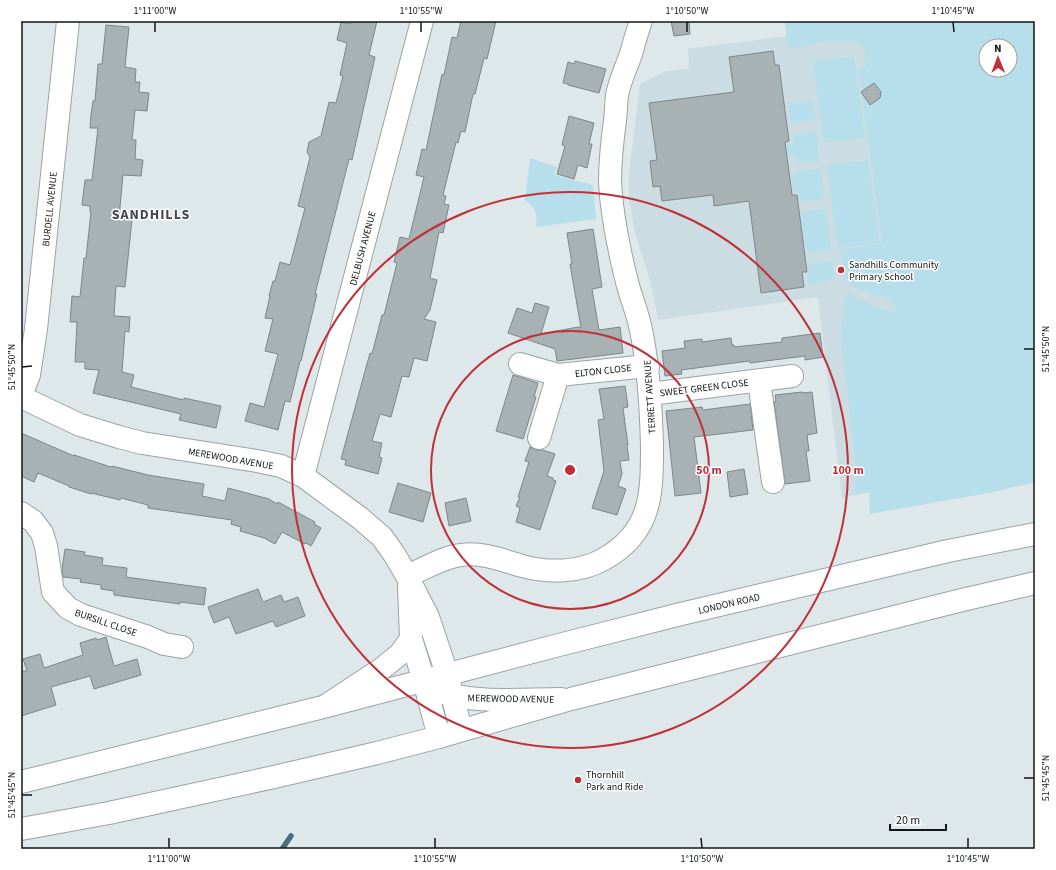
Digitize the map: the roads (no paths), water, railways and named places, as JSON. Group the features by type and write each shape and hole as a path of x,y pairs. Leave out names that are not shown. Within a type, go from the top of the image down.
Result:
{"main road":[{"name":"BURDELL AVENUE","path":"21,396 29,375 36,329 68,21"},
{"name":"DELBUSH AVENUE","path":"303,476 422,21"},
{"name":"TERRETT AVENUE","path":"407,576 449,558 461,555 490,556 523,566 543,570 577,569 590,566 604,559 629,541 643,518 649,504 652,476 648,366 638,315 628,284 616,236 610,183 611,152 617,95 641,21"},
{"name":"ELTON CLOSE","path":"520,364 558,375 648,366"},
{"path":"539,438 558,375"},
{"name":"SWEET GREEN CLOSE","path":"650,394 792,376"},
{"name":"SWEET GREEN CLOSE","path":"759,380 773,482"},
{"name":"MEREWOOD AVENUE","path":"21,396 73,422 99,432 142,443 281,466 303,476 360,518 382,537 407,576 428,617 461,730"},
{"name":"BURSILL CLOSE","path":"21,513 33,521 42,533 46,546 53,592 68,608 81,615 148,637 164,644 182,647"},
{"name":"LONDON ROAD","path":"21,782 323,708 424,681 449,685 681,614 948,551 1035,534"},
{"name":"MEREWOOD AVENUE","path":"407,576 410,599 411,639 439,737"},
{"path":"21,829 109,813 184,797 439,737 571,699 958,601 1035,583"},
{"path":"323,708 380,670 400,654 411,639"},
{"name":"MEREWOOD AVENUE","path":"449,685 464,697 502,699 571,699"}],"waterway":[{"path":"282,849 291,836"}],"place":[{"name":"Sandhills Community Primary School","path":"841,270"},
{"name":"Thornhill Park and Ride","path":"578,780"}],"district":[{"name":"SANDHILLS","path":"151,214"}]}
